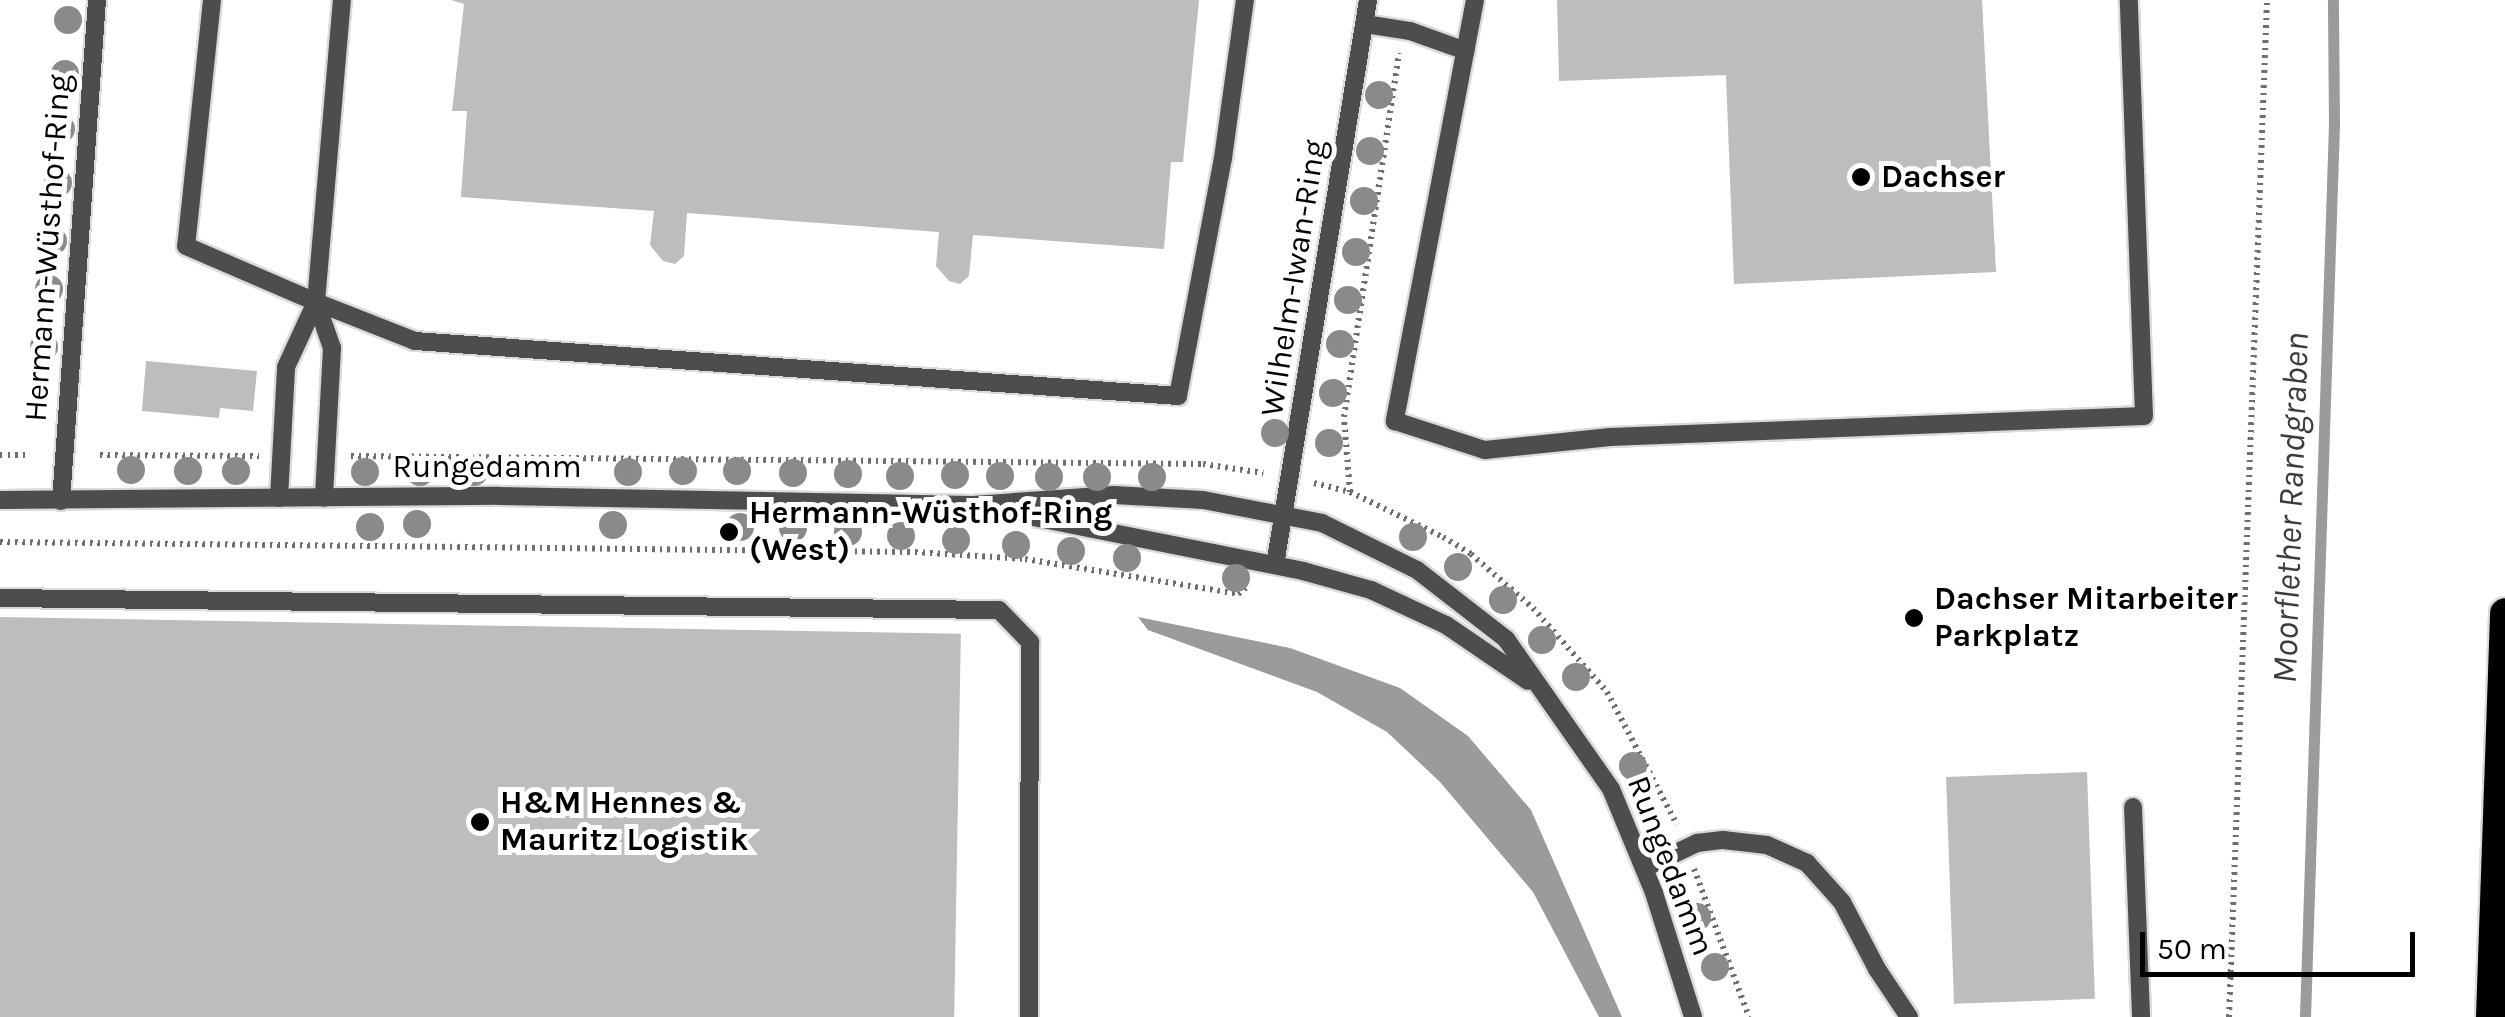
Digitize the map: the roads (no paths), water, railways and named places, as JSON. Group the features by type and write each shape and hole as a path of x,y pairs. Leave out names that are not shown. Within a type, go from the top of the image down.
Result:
{"highway":[{"path":"2490,1017 2505,613"}],"street":[{"name":"Hermann-Wüsthof-Ring","path":"61,500 97,0"},
{"path":"212,0 186,246 316,302 414,341 1178,396 1224,158 1245,0"},
{"path":"279,498 286,367 316,302 342,0"},
{"name":"Wilhelm-Iwan-Ring","path":"1276,566 1368,0"},
{"path":"1475,0 1395,421 1485,450 1610,437 2144,416 2128,0"},
{"path":"1364,24 1402,30 1466,51"},
{"path":"316,302 332,348 324,498"},
{"name":"Rungedamm","path":"0,500 324,498 973,505 1071,495 1158,496 1286,513 1369,544 1462,600 1506,639 1611,789 1644,868 1694,1017"},
{"name":"Rungedamm","path":"973,505 1276,566 1372,590 1446,625 1546,694"},
{"path":"0,598 999,610 1030,642 1029,1017"},
{"path":"2133,806 2141,1017"},
{"path":"1644,868 1686,848 1723,840 1767,844 1808,863 1842,902 1876,969 1909,1017"}],"waterway":[{"name":"Moorflether Randgraben","path":"2305,1017 2334,124 2333,0"}],"place":[{"name":"Dachser","path":"1861,177"},
{"name":"Hermann-Wüsthof-Ring (West)","path":"729,532"},
{"name":"Dachser Mitarbeiter Parkplatz","path":"1914,618"},
{"name":"H&M Hennes & Mauritz Logistik","path":"480,822"}]}
